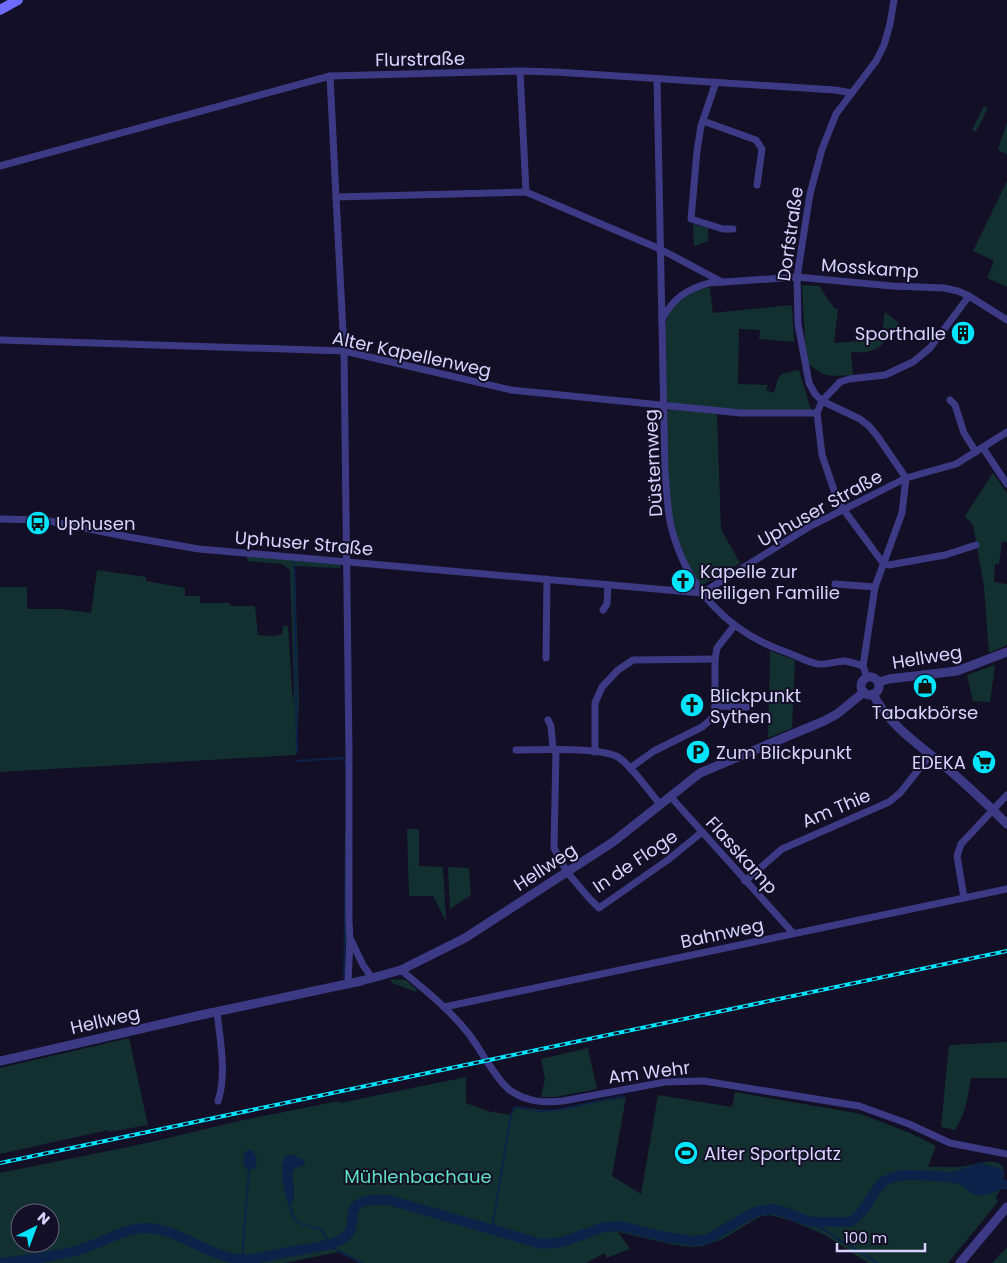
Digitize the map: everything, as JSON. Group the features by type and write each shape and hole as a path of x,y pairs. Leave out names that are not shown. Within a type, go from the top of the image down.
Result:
{"main road":[{"path":"0,10 18,0"}],"street":[{"name":"Dorfstraße","path":"894,0 884,45 868,74 836,114 822,149 810,194 797,277 798,324 806,371 809,383 815,394 822,401 869,426 878,436 906,478"},
{"name":"Flurstraße","path":"0,166 330,76 520,71 716,82 834,90 852,93"},
{"path":"520,71 526,192"},
{"path":"330,76 344,352 349,754 350,939 348,984"},
{"name":"Düsternweg","path":"657,79 665,473 671,524 681,557 689,574 702,593 734,626 752,637 818,664 844,661 863,666"},
{"path":"716,82 703,121 697,151 691,219 723,229 733,229"},
{"path":"703,121 756,140 762,149 757,185"},
{"path":"336,197 526,192 660,249 722,283"},
{"name":"Mosskamp","path":"662,320 674,300 696,287 708,284 797,277 892,286 944,288 969,296 1007,320"},
{"path":"969,296 930,348 913,362 885,376 849,378 840,382 822,401 817,413 822,455 838,502 883,563 890,565 945,555 976,545"},
{"name":"Alter Kapellenweg","path":"0,340 344,352 511,390 741,413 817,413"},
{"path":"950,400 955,405 964,433 1007,484"},
{"name":"Uphuser Straße","path":"0,520 44,520 199,549 702,593 809,527 906,478 956,464 1007,432"},
{"path":"867,677 863,666 876,587 902,513 906,478"},
{"path":"546,658 547,580"},
{"path":"835,584 876,587"},
{"path":"603,610 607,604 608,585"},
{"path":"630,768 654,752 702,726 715,716 715,659 717,648 734,626"},
{"name":"Hellweg","path":"879,682 890,679 957,672 1007,652"},
{"path":"595,752 595,702 602,687 618,670 633,660 715,659"},
{"path":"869,693 879,690 879,682 874,677 867,677 861,684 900,729 931,754 1007,824"},
{"name":"Hellweg","path":"0,1062 348,984 401,970 465,938 613,842 700,773 824,721 869,693"},
{"path":"715,706 747,708"},
{"path":"548,720 551,726 554,750 554,848 567,872"},
{"path":"516,750 595,752 617,756 630,768 660,804"},
{"name":"Am Thie","path":"745,881 782,849 889,802 900,793 931,754"},
{"path":"964,898 956,856 964,838 1007,795"},
{"name":"Flasskamp","path":"670,796 793,933"},
{"name":"In de Floge","path":"567,872 599,908 669,859 702,832"},
{"name":"Bahnweg","path":"444,1007 1007,889"},
{"path":"350,939 372,978"},
{"name":"Am Wehr","path":"401,970 444,1007 468,1033 503,1084 510,1091 530,1101 546,1103 563,1102 665,1082 704,1081 859,1106 910,1124 950,1143 1007,1154"},
{"path":"217,1012 221,1046 221,1092 218,1101"},
{"path":"960,1263 1007,1207"}],"green space":[{"path":"984,106 988,108 976,132 972,130"},
{"path":"1007,122 1007,154 998,150"},
{"path":"1007,181 1007,287 987,278 994,261 973,251"},
{"path":"693,224 708,228 708,241 694,246"},
{"path":"802,285 819,286 834,308 838,309 834,343 881,339 885,312 899,323 887,339 876,349 867,352 851,352 853,375 832,376 823,374 806,361"},
{"path":"710,287 713,313 792,305 794,342 759,339 760,330 739,329 738,384 768,385 766,390 774,393 780,376 799,370 811,410 743,411 670,404 667,400 665,326 667,318 681,299"},
{"path":"670,409 717,414 721,529 740,563 704,584 698,583 680,549 671,516 667,463 667,412"},
{"path":"993,473 1007,493 1007,542 1002,542 999,564 995,564 994,582 1007,584 1007,645 989,653 984,587 976,541 973,525 965,516"},
{"path":"247,556 341,565 340,568 295,566 299,703 296,755 0,772 0,587 27,587 27,609 62,609 91,613 97,570 146,577 146,581 185,588 185,596 200,596 200,603 230,603 230,606 255,606 258,635 273,636 282,634 283,626 288,626 293,706 290,570 282,564 247,561"},
{"path":"770,651 795,660 792,728 768,738"},
{"path":"995,665 990,702 973,701 967,675"},
{"path":"407,829 419,829 419,866 443,867 446,921 433,896 409,896"},
{"path":"345,832 348,832 347,944 344,944"},
{"path":"448,867 469,868 471,895 450,909"},
{"path":"391,979 406,980 417,990 416,992 392,983"},
{"path":"129,1038 148,1125 109,1132 108,1130 0,1154 0,1068"},
{"path":"1007,1042 1007,1078 971,1078 964,1111 955,1130 941,1127 949,1045"},
{"path":"588,1048 597,1089 555,1097 541,1097 545,1079 541,1059"},
{"name":"Mühlenbachaue","path":"466,1077 466,1103 491,1112 511,1115 519,1107 558,1110 626,1097 612,1176 641,1194 658,1095 732,1107 735,1092 861,1114 910,1133 936,1146 928,1167 960,1167 995,1162 1003,1168 1004,1176 996,1197 998,1202 948,1263 868,1263 825,1235 792,1221 770,1215 759,1217 723,1239 703,1246 689,1247 618,1232 630,1249 606,1258 605,1253 586,1263 360,1263 338,1252 284,1263 0,1263 0,1173 339,1101 340,1103"},
{"path":"1007,1247 1007,1263 992,1263"}],"water":[{"path":"247,1150 252,1150 257,1159 255,1168 251,1170 247,1170 243,1164 244,1154"},
{"path":"286,1155 293,1155 304,1160 305,1164 294,1169 294,1197 290,1208 284,1189 282,1173 283,1160"},
{"path":"980,1163 1004,1171 1003,1180 1007,1180 1007,1189 980,1196 972,1194 963,1186 954,1182 944,1181 944,1175"}],"waterway":[{"path":"294,563 297,753"},
{"path":"297,761 342,758 346,763"},
{"path":"344,978 346,850"},
{"path":"492,1229 511,1114 515,1107 540,1111 557,1110 623,1096"},
{"path":"242,1259 249,1170"},
{"path":"0,1263 69,1252 128,1231 144,1228 169,1232 217,1254 242,1259 259,1258 318,1247 345,1237 350,1231 355,1206 361,1202 372,1200 389,1200 542,1244 562,1242 604,1227 620,1226 666,1237 694,1241 708,1239 757,1211 775,1209 811,1222 850,1222 866,1206 879,1186 886,1180 905,1175 958,1178"},
{"path":"290,1208 298,1222 322,1229 329,1244"},
{"path":"811,1222 878,1263"},
{"path":"327,1245 362,1263"}],"railway":[{"path":"0,1163 1007,951"}],"place":[{"name":"Sporthalle","path":"963,333"},
{"name":"Uphusen","path":"38,523"},
{"name":"Kapelle zur heiligen Familie","path":"683,581"},
{"name":"Tabakbörse","path":"925,686"},
{"name":"Blickpunkt Sythen","path":"692,705"},
{"name":"Zum Blickpunkt","path":"698,752"},
{"name":"EDEKA","path":"984,762"},
{"name":"Alter Sportplatz","path":"686,1153"}]}
